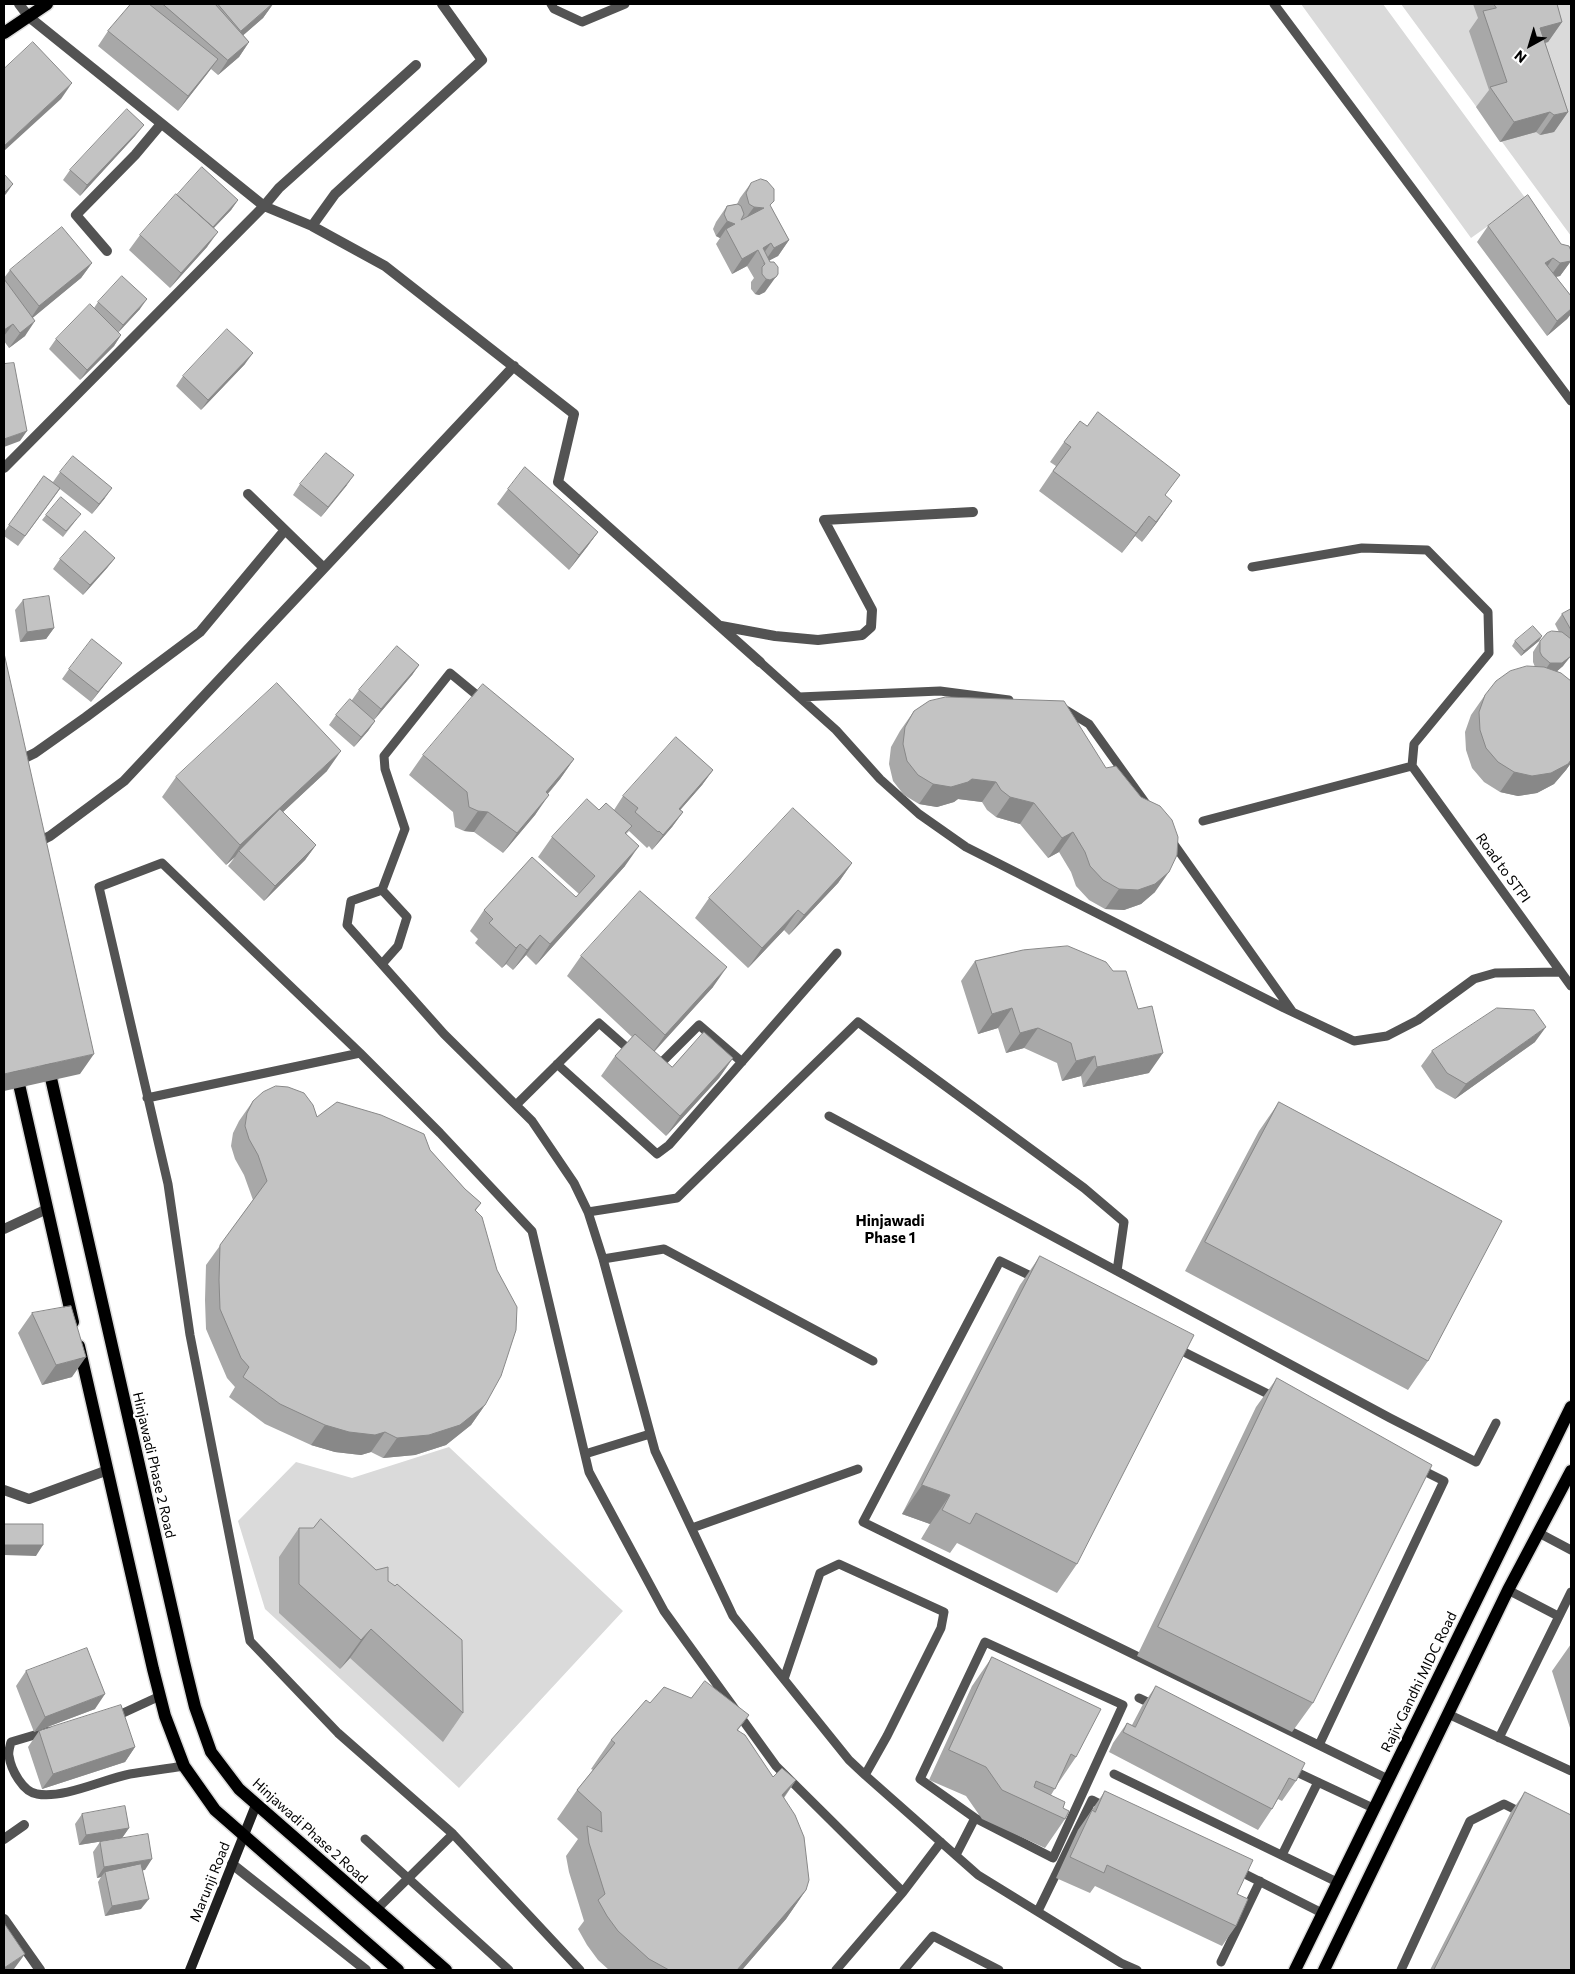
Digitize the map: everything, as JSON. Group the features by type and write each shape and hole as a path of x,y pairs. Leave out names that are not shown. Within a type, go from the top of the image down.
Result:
{"main road":[{"path":"4,33 47,4"},
{"path":"13,1054 160,1696 165,1716 184,1766 215,1810 398,1970"},
{"name":"Hinjawadi Phase 2 Road","path":"46,1057 195,1707 211,1752 239,1789 256,1805 446,1970"},
{"name":"Rajiv Gandhi MIDC Road","path":"1294,1970 1571,1407"},
{"path":"1324,1970 1508,1590 1571,1471"}],"street":[{"path":"19,4 29,17 264,206 312,226 385,266 574,414 558,482 760,662"},
{"path":"312,226 341,188 482,60 442,4"},
{"path":"4,468 264,206 279,188 416,66"},
{"path":"107,251 76,215 135,155 161,124"},
{"path":"27,848 50,836 124,781 514,366"},
{"path":"248,494 324,568"},
{"path":"720,626 775,636 818,640 862,635 871,626 872,610 824,520 973,512"},
{"path":"4,768 35,753 200,632 285,530"},
{"path":"4,1229 47,1209"},
{"path":"4,1490 29,1499 108,1470"},
{"name":"Marunji Road","path":"190,1970 256,1805"},
{"path":"4,1840 24,1824"},
{"path":"232,1864 366,1970"},
{"path":"4,1919 40,1970"}],"lane":[{"path":"551,4 554,8 582,22 625,4"},
{"path":"1274,4 1571,401"},
{"path":"1203,821 1412,766 1414,744 1489,653 1488,612 1427,550 1362,548 1252,567"},
{"path":"760,662 836,730 880,779 919,814 966,847 1292,1012 1354,1041 1387,1036 1418,1020 1474,979 1495,973 1561,972"},
{"path":"382,890 405,829 385,769 384,756 450,673 495,710"},
{"path":"799,697 940,691 1015,701"},
{"path":"1053,706 1062,707 1089,724 1151,812"},
{"name":"Road to STPI","path":"1412,766 1571,986"},
{"path":"1168,836 1292,1012"},
{"path":"580,1970 453,1834 338,1733 250,1641 190,1335 168,1184 99,888 162,863 360,1053 440,1133 532,1231 589,1472 654,1594 664,1611 776,1766 903,1892"},
{"path":"382,890 351,900 347,925 444,1034 532,1121 574,1184 588,1212 603,1259 655,1451 733,1616 849,1760 978,1875 1121,1963 1137,1970"},
{"path":"382,890 406,917 398,946 382,964"},
{"path":"557,1064 657,1154 669,1145 837,953"},
{"path":"516,1105 599,1022 653,1070 699,1025 742,1062"},
{"path":"588,1212 677,1198 858,1022 1084,1188 1124,1222 1117,1271"},
{"path":"147,1098 360,1053"},
{"path":"829,1116 1390,1418 1476,1462 1496,1423"},
{"path":"603,1259 664,1249 873,1361"},
{"path":"1045,1283 1000,1261 863,1522 1388,1779"},
{"path":"1169,1344 1284,1402"},
{"path":"585,1454 650,1434"},
{"path":"1319,1745 1444,1481 1408,1463"},
{"path":"692,1528 858,1469"},
{"path":"1538,1533 1571,1550"},
{"path":"784,1679 820,1573 839,1564 944,1612 942,1628 865,1775"},
{"path":"1508,1590 1558,1616"},
{"path":"1499,1738 1571,1592"},
{"path":"985,1642 1123,1705 1053,1858 975,1818 920,1779 985,1642"},
{"path":"103,1717 121,1714 160,1696"},
{"path":"1139,1698 1166,1711"},
{"path":"1448,1714 1571,1771"},
{"path":"57,1728 11,1742 8,1754 12,1770 25,1786 36,1794 54,1794 129,1774 184,1766"},
{"path":"1282,1765 1373,1808"},
{"path":"1114,1774 1337,1882"},
{"path":"1282,1855 1318,1782"},
{"path":"1038,1911 1092,1800 1118,1813"},
{"path":"1401,1970 1470,1821 1504,1804 1529,1816"},
{"path":"956,1855 975,1818"},
{"path":"376,1910 453,1834"},
{"path":"365,1839 509,1970"},
{"path":"836,1970 903,1892 941,1842"},
{"path":"1225,1864 1322,1913"},
{"path":"1221,1962 1260,1881"},
{"path":"904,1970 933,1936 999,1970"}],"shaded area":[{"path":"1301,4 1383,4 1526,199 1471,238"},
{"path":"1401,4 1571,4 1571,236"},
{"path":"449,1447 623,1611 459,1788 265,1609 238,1521 296,1462 352,1478"}],"building":[{"path":"131,4 149,4 218,59 188,96 108,31"},
{"path":"163,4 215,4 249,42 228,60"},
{"path":"218,4 272,4 241,31"},
{"path":"1494,4 1557,4 1562,22 1540,28 1568,112 1554,115 1550,112 1514,122 1490,87 1507,82 1483,11 1496,8"},
{"path":"33,42 72,83 4,146 4,69"},
{"path":"127,109 144,125 87,185 70,170"},
{"path":"202,167 238,200 213,227 177,195"},
{"path":"4,174 13,184 4,193"},
{"path":"761,179 767,181 774,189 774,201 770,205 789,240 774,248 771,243 763,248 770,262 774,262 778,267 778,274 770,280 766,279 762,274 762,267 765,264 758,250 742,259 726,229 735,224 727,221 724,214 727,206 738,204 741,206 744,214 741,220 764,208 754,207 749,204 746,193 751,183"},
{"path":"176,194 218,232 181,273 140,235"},
{"path":"1528,195 1561,244 1569,246 1571,251 1571,261 1560,263 1553,258 1545,263 1571,296 1571,309 1557,321 1488,226"},
{"path":"62,227 92,263 39,306 10,270"},
{"path":"122,276 147,299 123,325 98,302"},
{"path":"4,279 35,321 20,333 13,324 4,330"},
{"path":"90,304 121,335 87,370 56,339"},
{"path":"227,329 253,353 208,400 183,376"},
{"path":"14,363 27,431 4,439 4,364"},
{"path":"1098,412 1180,475 1165,495 1172,501 1156,522 1149,516 1136,533 1053,471 1071,447 1064,442 1080,421 1087,426"},
{"path":"326,453 354,475 328,507 300,484"},
{"path":"73,456 112,488 99,504 60,472"},
{"path":"525,467 598,532 579,555 508,489"},
{"path":"44,476 60,488 25,536 9,525"},
{"path":"61,497 81,514 66,531 46,515"},
{"path":"85,531 115,558 90,585 60,559"},
{"path":"49,596 54,628 27,632 23,600"},
{"path":"1571,609 1571,630 1562,614"},
{"path":"1533,626 1542,636 1524,651 1515,641"},
{"path":"1552,631 1562,632 1571,639 1571,656 1562,663 1550,663 1540,652 1540,641 1547,633"},
{"path":"92,639 122,663 98,692 69,669"},
{"path":"397,646 419,665 381,709 359,690"},
{"path":"4,653 94,1054 4,1074"},
{"path":"1527,666 1544,667 1561,673 1571,681 1571,760 1568,764 1551,773 1532,776 1514,772 1498,762 1486,748 1480,730 1479,712 1485,695 1496,681 1510,671"},
{"path":"277,683 341,751 240,845 176,777"},
{"path":"483,684 574,759 546,792 549,795 517,833 488,812 478,811 469,807 467,792 423,755"},
{"path":"946,697 1064,701 1106,768 1116,766 1141,797 1160,806 1172,820 1178,837 1177,855 1169,872 1155,884 1138,890 1119,889 1103,880 1090,866 1085,852 1073,832 1062,838 1034,803 1010,797 1001,790 996,782 972,779 951,787 933,784 918,775 907,761 903,744 905,727 914,711 929,701"},
{"path":"350,699 375,721 361,737 336,715"},
{"path":"676,737 713,770 679,809 683,812 663,835 635,812 638,808 623,796"},
{"path":"587,799 599,810 606,803 632,826 625,833 639,846 550,944 540,935 527,950 520,944 516,948 489,923 493,919 484,910 532,857 576,897 595,876 552,837"},
{"path":"793,808 852,863 804,915 798,910 762,948 709,898"},
{"path":"280,809 316,845 275,886 239,851"},
{"path":"640,891 727,967 665,1035 581,956"},
{"path":"1068,946 1106,962 1113,971 1126,971 1138,1009 1152,1006 1163,1053 1097,1067 1095,1056 1076,1061 1071,1043 1038,1028 1020,1033 1012,1008 992,1014 975,961 1023,950"},
{"path":"1497,1008 1534,1010 1546,1027 1466,1084 1447,1073 1432,1051"},
{"path":"704,1032 733,1058 680,1116 615,1056 635,1034 672,1067"},
{"path":"276,1086 288,1087 304,1093 313,1105 317,1117 337,1102 381,1115 424,1134 430,1150 465,1189 481,1203 475,1210 482,1217 497,1270 517,1307 516,1330 501,1376 485,1405 460,1425 429,1435 397,1438 385,1432 375,1435 349,1432 325,1425 280,1404 243,1377 249,1367 241,1358 220,1309 220,1245 267,1181 245,1126 247,1113 253,1101 263,1092"},
{"path":"1279,1102 1502,1221 1428,1361 1205,1242"},
{"path":"1040,1256 1194,1335 1077,1564 976,1513 970,1524 942,1510 950,1495 922,1485"},
{"path":"71,1306 86,1357 56,1365 32,1313"},
{"path":"1277,1378 1432,1465 1313,1703 1158,1627"},
{"path":"321,1519 376,1570 388,1567 388,1581 395,1586 397,1584 462,1640 463,1713 371,1629 361,1640 299,1584 299,1528 313,1528"},
{"path":"4,1524 43,1524 43,1545 4,1545"},
{"path":"87,1648 105,1694 45,1717 26,1671"},
{"path":"992,1657 1101,1709 1076,1757 1071,1754 1055,1789 1036,1781 1034,1787 1065,1802 1063,1808 1069,1811 1065,1819 1002,1790 986,1767 949,1750"},
{"path":"705,1681 749,1715 737,1730 745,1735 773,1777 782,1768 796,1780 782,1795 795,1815 804,1837 809,1880 806,1890 737,1970 669,1970 649,1959 618,1931 598,1900 605,1894 589,1843 587,1826 602,1832 601,1812 577,1790 615,1743 611,1740 646,1700 650,1703 664,1687 691,1698"},
{"path":"1156,1686 1305,1763 1296,1781 1289,1778 1272,1809 1123,1732 1127,1723 1135,1727"},
{"path":"121,1705 135,1747 53,1774 39,1731"},
{"path":"1105,1791 1253,1860 1237,1894 1248,1899 1236,1926 1107,1865 1104,1873 1070,1857 1092,1810 1095,1812"},
{"path":"1525,1792 1571,1815 1571,1970 1434,1970"},
{"path":"125,1806 129,1828 86,1835 82,1814"},
{"path":"148,1834 152,1859 104,1867 100,1842"},
{"path":"141,1864 149,1899 112,1906 105,1872"},
{"path":"4,1923 25,1954 4,1968"}],"district":[{"name":"Hinjawadi Phase 1","path":"890,1230"}]}
